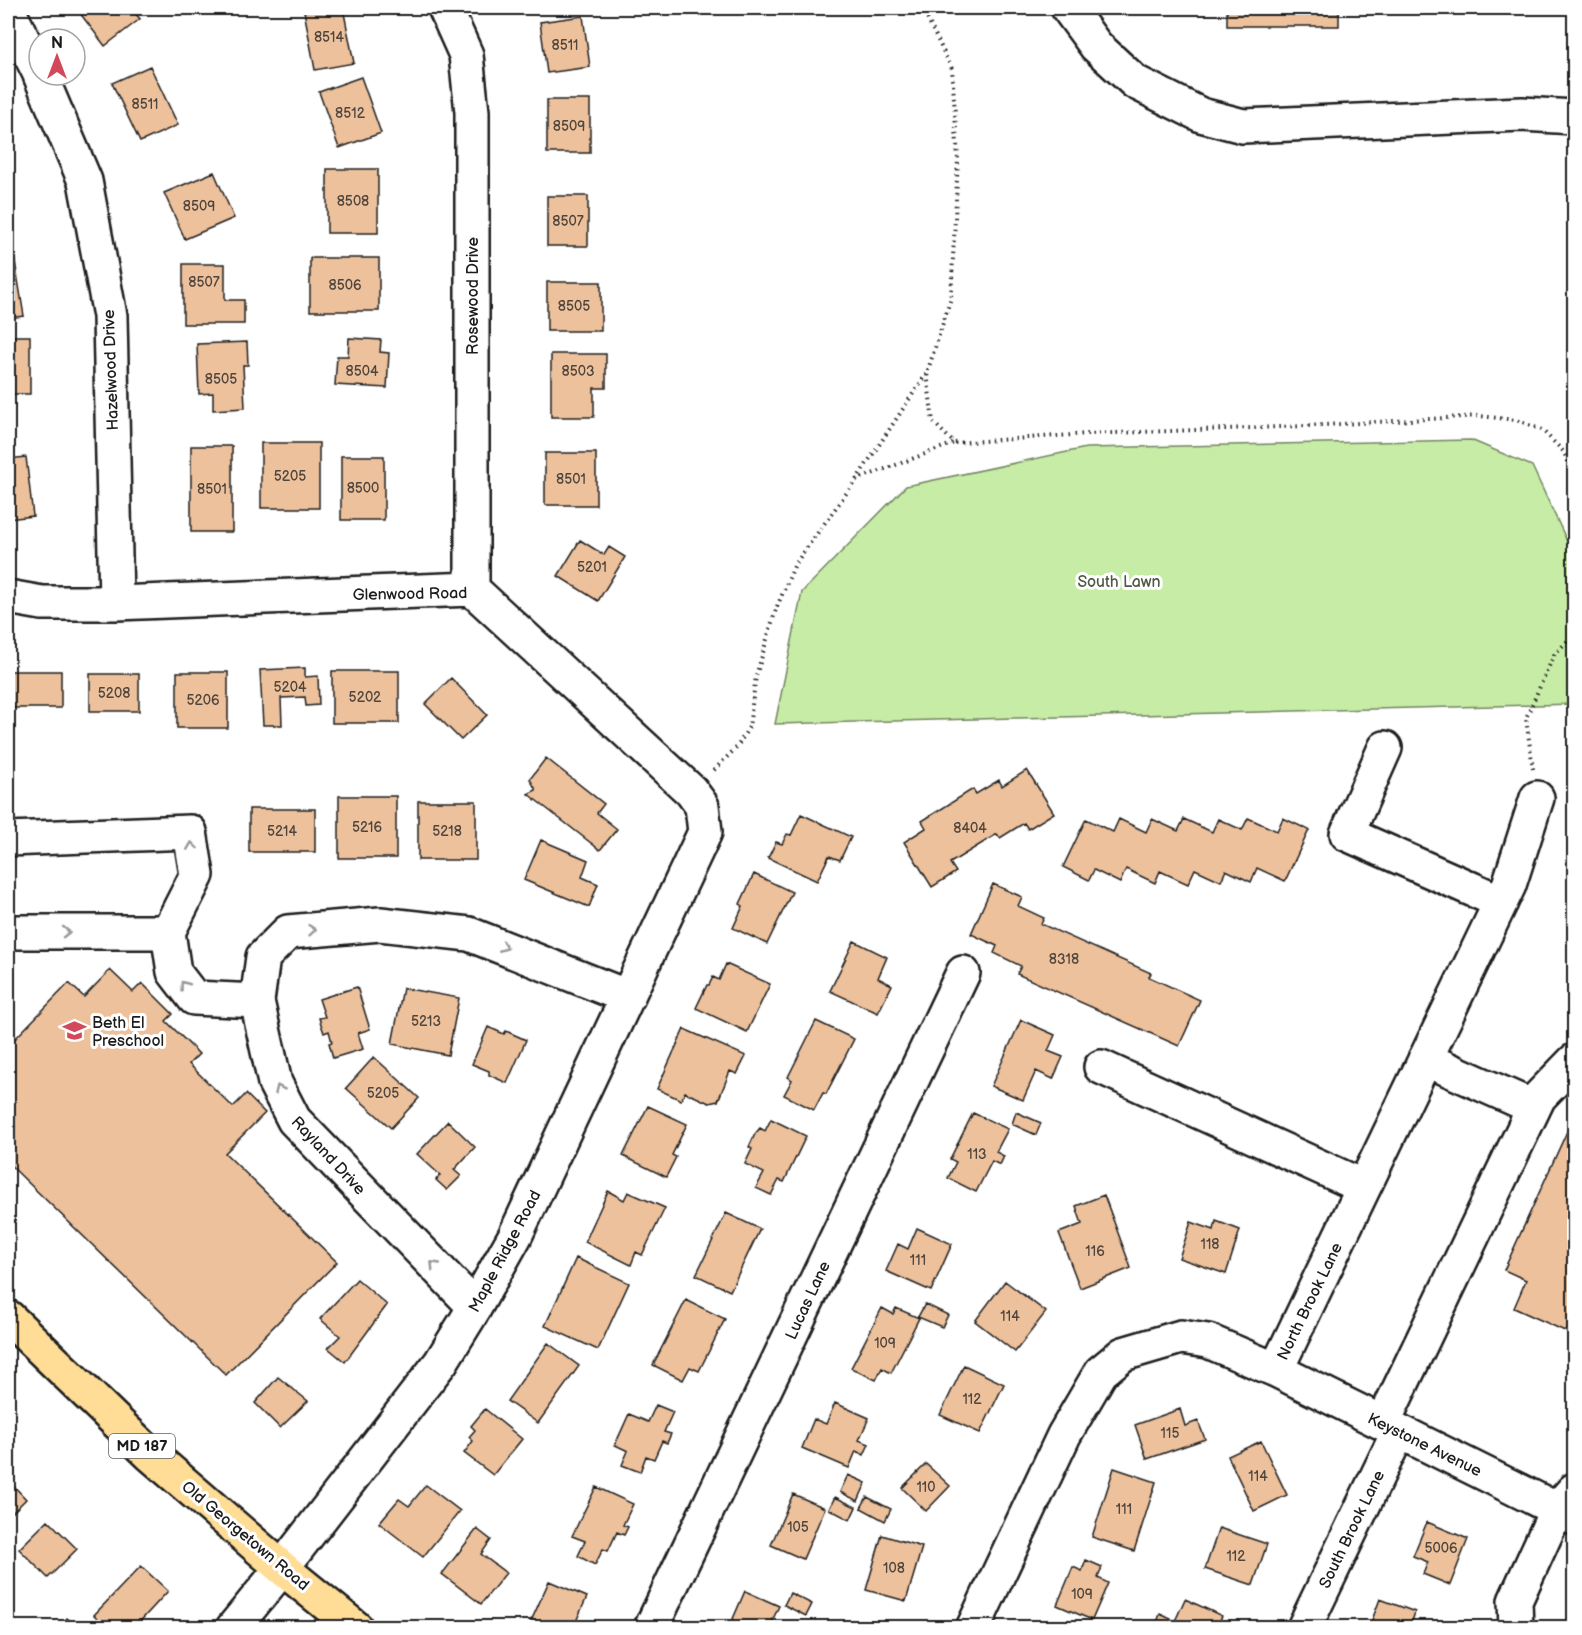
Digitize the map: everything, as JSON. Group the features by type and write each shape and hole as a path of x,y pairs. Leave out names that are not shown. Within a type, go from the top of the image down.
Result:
{"main road":[{"name":"Old Georgetown Road","path":"8,1317 150,1454 282,1568 356,1628"}],"street":[{"name":"Rosewood Drive","path":"445,8 466,55 472,111 472,589"},
{"path":"1068,8 1096,46 1135,82 1201,115 1243,126 1522,114 1575,117"},
{"name":"Hazelwood Drive","path":"8,10 27,48"},
{"name":"Hazelwood Drive","path":"45,87 85,181 110,316 116,603"},
{"name":"Glenwood Road","path":"8,597 42,603 116,603 472,589 691,791 702,806 705,832"},
{"path":"1385,748 1347,834 1501,902"},
{"name":"North Brook Lane","path":"973,1628 1064,1435 1101,1372 1123,1354 1181,1337 1208,1341 1276,1370 1509,885 1537,798"},
{"path":"8,839 190,832 197,875 168,932 174,972 194,998 257,1001"},
{"name":"Maple Ridge Road","path":"233,1628 441,1362 475,1307 515,1236 705,832"},
{"name":"Rayland Drive","path":"475,1307 294,1120 276,1083 257,1001 263,957 288,932 380,924 469,934 628,997"},
{"path":"8,932 168,932"},
{"name":"Lucas Lane","path":"651,1628 963,973"},
{"path":"1425,1059 1533,1107"},
{"name":"South Brook Lane","path":"1304,1628 1533,1107 1539,1097 1575,1061"},
{"path":"1101,1067 1364,1187"},
{"name":"Keystone Avenue","path":"1276,1370 1391,1427 1569,1506"},
{"path":"1516,1628 1515,1601 1569,1506"}],"path":[{"path":"691,791 737,747 749,728 756,676 776,609 795,564 856,480 927,373 951,298 958,159 952,69 922,8"},
{"path":"927,373 933,422 954,443"},
{"path":"856,480 954,443 1087,434 1307,426 1480,416 1516,420 1542,430 1563,451 1573,472 1575,484"},
{"path":"1537,798 1526,718 1554,655 1573,635 1575,621"}],"green space":[{"name":"South Lawn","path":"1471,440 1532,466 1574,556 1574,704 775,724 802,592 906,486 1086,448"}],"building":[{"path":"76,8 131,8 140,19 105,46"},
{"path":"343,8 354,63 315,70 304,11"},
{"path":"1227,8 1339,8 1339,26 1227,26"},
{"path":"583,16 590,67 547,73 540,22"},
{"path":"150,66 178,125 140,142 112,83"},
{"path":"361,77 381,133 339,148 319,92"},
{"path":"547,100 590,100 590,153 547,153"},
{"path":"327,169 378,169 378,233 327,233"},
{"path":"214,172 234,218 185,239 164,193"},
{"path":"547,196 588,196 588,246 547,246"},
{"path":"14,255 24,316 8,318 8,256"},
{"path":"310,258 379,258 379,311 310,311"},
{"path":"183,264 225,264 225,300 244,300 244,324 183,324"},
{"path":"547,282 601,282 601,331 547,331"},
{"path":"8,336 30,336 30,394 8,394"},
{"path":"349,338 381,340 380,352 389,353 387,388 335,385 337,356 348,356"},
{"path":"247,342 248,365 243,365 245,408 213,410 213,393 199,394 197,344"},
{"path":"551,354 606,354 606,388 594,388 594,417 551,417"},
{"path":"261,443 319,443 319,508 261,508"},
{"path":"191,446 232,446 232,532 191,532"},
{"path":"545,453 596,453 596,505 545,505"},
{"path":"341,456 384,456 384,520 341,520"},
{"path":"26,457 33,516 8,519 8,459"},
{"path":"580,540 604,555 609,547 625,557 598,601 558,576"},
{"path":"305,668 305,677 318,676 319,705 306,706 305,697 281,698 282,725 263,725 260,670"},
{"path":"8,671 61,671 61,708 8,708"},
{"path":"332,671 399,671 399,723 332,723"},
{"path":"177,672 228,672 228,728 177,728"},
{"path":"90,674 139,674 139,711 90,711"},
{"path":"451,678 487,715 461,740 425,704"},
{"path":"546,758 604,804 597,813 617,829 600,850 528,794 536,790 530,779"},
{"path":"1027,770 1054,813 1028,829 1024,823 1000,838 997,834 950,863 956,872 932,887 904,842 926,828 922,821 973,789 976,794 999,780 1002,786"},
{"path":"339,796 396,796 396,858 339,858"},
{"path":"418,801 476,801 476,860 418,860"},
{"path":"249,809 315,809 315,852 249,852"},
{"path":"801,814 851,837 840,860 829,856 817,881 768,858 776,842 782,844 787,834 791,835"},
{"path":"1248,818 1277,831 1283,818 1309,830 1285,881 1257,868 1251,882 1226,870 1221,881 1195,869 1188,884 1160,871 1155,883 1126,869 1120,883 1094,870 1089,880 1063,867 1086,819 1113,832 1119,819 1146,832 1152,819 1178,831 1184,819 1212,832 1218,819 1242,830"},
{"path":"541,840 588,860 582,877 598,884 589,907 524,880"},
{"path":"754,874 792,892 767,944 733,928 743,906 740,904"},
{"path":"993,884 1022,897 1018,906 1044,918 1041,924 1151,973 1149,977 1200,1000 1179,1046 1017,974 1021,966 994,953 997,946 971,934"},
{"path":"854,941 887,957 878,978 892,985 878,1013 830,991"},
{"path":"726,964 770,984 747,1032 696,1008 707,985 713,977 719,980"},
{"path":"110,970 133,992 142,983 173,1014 166,1021 199,1054 189,1064 233,1107 246,1094 265,1113 225,1153 337,1262 226,1375 8,1163 8,1046 69,983 84,997"},
{"path":"357,987 370,1029 358,1033 363,1049 333,1058 329,1031 324,1033 319,1018 325,1017 319,999"},
{"path":"403,988 459,998 448,1055 392,1044"},
{"path":"1021,1020 1055,1035 1048,1051 1063,1057 1053,1079 1036,1071 1023,1100 991,1086"},
{"path":"816,1021 854,1039 826,1094 823,1093 814,1110 784,1095 792,1080 788,1077"},
{"path":"488,1027 504,1034 506,1031 526,1040 507,1083 489,1075 489,1071 472,1064"},
{"path":"684,1029 746,1056 737,1074 730,1071 718,1101 709,1103 685,1092 681,1100 657,1089"},
{"path":"374,1057 419,1098 391,1128 346,1088"},
{"path":"648,1106 687,1124 672,1155 676,1157 666,1177 623,1156"},
{"path":"1016,1112 1041,1123 1036,1135 1012,1124"},
{"path":"973,1113 1008,1129 996,1152 1004,1156 1000,1165 992,1161 976,1192 948,1178 956,1162 950,1159"},
{"path":"1574,1116 1574,1315 1567,1332 1514,1308 1526,1280 1504,1270"},
{"path":"771,1119 806,1136 784,1182 779,1180 771,1195 756,1188 764,1173 745,1164 752,1149 749,1147 755,1134 760,1128 765,1131"},
{"path":"448,1121 475,1147 454,1170 461,1176 447,1190 436,1180 440,1175 417,1154"},
{"path":"608,1191 624,1200 628,1192 665,1208 642,1255 636,1252 631,1265 585,1242"},
{"path":"1104,1195 1131,1268 1080,1288 1059,1233 1082,1224 1076,1206"},
{"path":"726,1213 760,1229 730,1291 696,1275"},
{"path":"1216,1221 1240,1230 1226,1274 1179,1258 1191,1222 1214,1230"},
{"path":"917,1228 952,1244 931,1291 886,1271 898,1244 908,1249"},
{"path":"576,1258 629,1283 598,1350 545,1326"},
{"path":"357,1279 387,1305 345,1362 328,1348 340,1336 320,1319"},
{"path":"1005,1281 1046,1312 1015,1352 975,1321"},
{"path":"686,1300 725,1319 699,1371 690,1367 683,1380 653,1365"},
{"path":"925,1304 948,1315 942,1327 918,1317"},
{"path":"882,1308 893,1314 896,1308 919,1318 891,1373 882,1368 876,1380 851,1368"},
{"path":"548,1343 579,1366 538,1423 507,1401"},
{"path":"964,1365 1004,1384 980,1433 940,1415"},
{"path":"278,1377 308,1401 280,1428 255,1403"},
{"path":"835,1403 869,1418 859,1440 869,1444 864,1455 856,1451 849,1468 802,1448 814,1419 826,1424"},
{"path":"656,1405 673,1412 664,1432 671,1434 667,1443 662,1441 654,1459 646,1456 640,1472 622,1465 628,1451 615,1445 629,1414 648,1422"},
{"path":"485,1409 522,1439 493,1475 464,1453 473,1441 469,1437 475,1430 471,1426"},
{"path":"1180,1409 1185,1426 1198,1421 1205,1439 1147,1459 1135,1425"},
{"path":"1261,1441 1287,1495 1254,1511 1228,1456"},
{"path":"926,1464 950,1486 926,1511 902,1488"},
{"path":"1114,1468 1156,1482 1134,1551 1092,1537"},
{"path":"848,1475 866,1483 858,1501 840,1492"},
{"path":"8,1480 26,1499 8,1517"},
{"path":"426,1485 460,1511 423,1557 379,1523 399,1499 409,1506"},
{"path":"596,1487 633,1504 623,1525 628,1527 624,1535 617,1532 608,1551 603,1549 595,1565 578,1556 585,1541 572,1536"},
{"path":"793,1494 825,1508 803,1559 771,1545"},
{"path":"835,1497 856,1507 850,1520 829,1509"},
{"path":"867,1497 891,1509 885,1521 861,1508"},
{"path":"48,1520 77,1549 48,1578 19,1549"},
{"path":"1427,1522 1468,1539 1450,1585 1423,1574 1428,1562 1413,1556"},
{"path":"1219,1528 1267,1544 1253,1585 1205,1569"},
{"path":"477,1529 491,1540 481,1554 506,1573 481,1604 442,1574"},
{"path":"882,1535 922,1547 906,1601 866,1590"},
{"path":"1086,1560 1102,1567 1098,1578 1108,1583 1092,1620 1057,1605 1073,1567 1082,1571"},
{"path":"141,1566 168,1591 134,1628 108,1628 94,1615"},
{"path":"549,1581 587,1597 573,1628 528,1628"},
{"path":"745,1591 779,1606 769,1628 729,1628"},
{"path":"790,1593 812,1604 806,1616 784,1605"},
{"path":"1185,1599 1222,1616 1216,1628 1155,1628 1160,1614 1175,1621"},
{"path":"1380,1599 1415,1612 1410,1628 1369,1628"},
{"path":"67,1618 79,1628 60,1628"}],"place":[{"name":"Beth El Preschool","path":"74,1031"}]}
